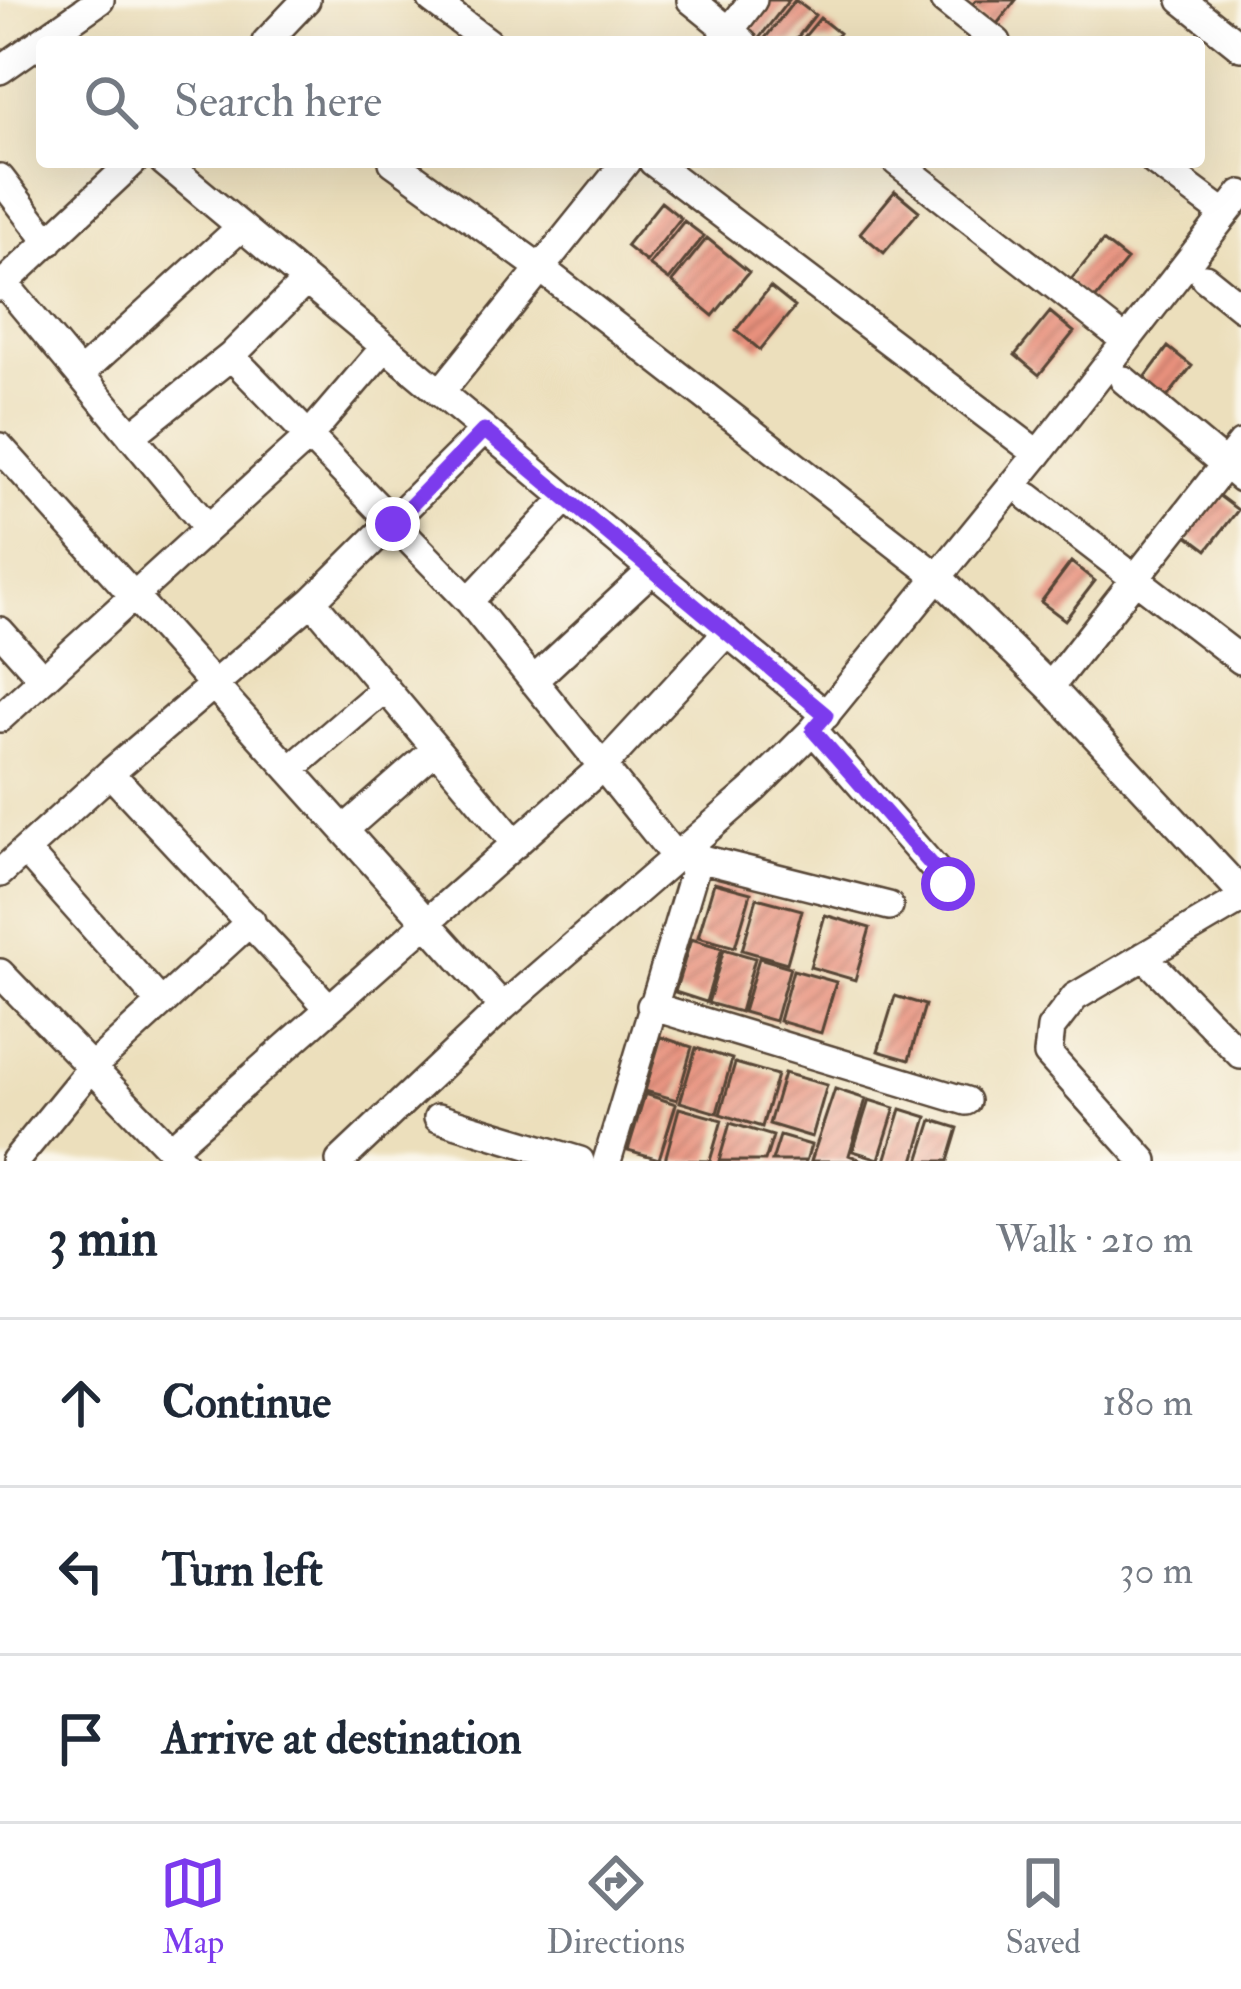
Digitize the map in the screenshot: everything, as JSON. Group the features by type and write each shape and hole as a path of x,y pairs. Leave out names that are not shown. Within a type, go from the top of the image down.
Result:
{"street":[{"path":"55,36 100,0"},
{"path":"272,36 306,0"},
{"path":"432,0 480,36"},
{"path":"691,0 729,36"},
{"path":"732,36 753,0"},
{"path":"944,0 989,36"},
{"path":"1182,0 1241,47"},
{"path":"0,70 36,48"},
{"path":"127,168 2,285 207,527"},
{"path":"171,168 727,632 819,723 948,884"},
{"path":"402,168 543,270 937,576 1050,687 1241,895 1075,998 1052,1028 1048,1054 1144,1161"},
{"path":"440,393 621,168"},
{"path":"661,168 1038,454"},
{"path":"905,168 1126,341"},
{"path":"340,1161 503,1007 755,788 819,723 1233,204 1166,168"},
{"path":"0,178 49,242"},
{"path":"80,374 242,227"},
{"path":"1205,278 1241,307"},
{"path":"131,436 231,356 306,281"},
{"path":"0,718 307,438 385,346"},
{"path":"231,356 469,602 674,855"},
{"path":"1050,687 1236,462 1124,380"},
{"path":"0,874 312,601 484,430"},
{"path":"2,452 503,1007"},
{"path":"1029,496 1241,659"},
{"path":"469,602 566,498"},
{"path":"533,681 652,570"},
{"path":"312,601 516,844"},
{"path":"0,631 43,679"},
{"path":"0,973 177,1155 425,920 602,767 727,632"},
{"path":"290,770 385,688"},
{"path":"344,830 436,749"},
{"path":"110,773 329,1008"},
{"path":"26,851 161,1003"},
{"path":"607,1161 698,858 889,906"},
{"path":"15,1161 92,1067 251,921"},
{"path":"1144,956 1241,1055"},
{"path":"651,1006 966,1101"},
{"path":"438,1118 580,1161"}],"building":[{"path":"757,0 789,0 761,36 751,36 737,25"},
{"path":"795,0 815,15 799,36 767,36"},
{"path":"976,0 1016,0 993,29 969,9"},
{"path":"820,18 839,33 837,36 805,36"},
{"path":"895,191 919,211 884,253 860,233"},
{"path":"661,202 681,218 646,262 626,246"},
{"path":"684,221 704,236 669,280 649,265"},
{"path":"707,238 749,272 713,316 672,282"},
{"path":"1103,241 1127,260 1092,303 1068,283"},
{"path":"770,287 795,307 760,350 736,330"},
{"path":"1050,312 1074,332 1039,375 1015,355"},
{"path":"1168,347 1192,366 1161,405 1138,387"},
{"path":"1214,492 1238,510 1207,550 1183,532"},
{"path":"1071,562 1095,581 1065,620 1041,602"},
{"path":"714,883 751,893 735,947 698,937"},
{"path":"757,898 802,910 787,963 742,950"},
{"path":"825,915 870,928 855,980 810,967"},
{"path":"691,939 722,948 706,1002 675,992"},
{"path":"724,949 755,958 740,1012 708,1003"},
{"path":"759,958 790,967 775,1021 743,1012"},
{"path":"793,970 836,982 821,1033 779,1021"},
{"path":"895,996 925,1005 909,1060 878,1051"},
{"path":"661,1037 692,1047 677,1100 645,1091"},
{"path":"696,1048 732,1059 717,1113 680,1102"},
{"path":"735,1063 777,1075 762,1127 720,1114"},
{"path":"784,1073 827,1085 812,1137 769,1124"},
{"path":"835,1089 866,1099 849,1155 864,1161 811,1161"},
{"path":"645,1094 676,1104 659,1159 628,1150"},
{"path":"869,1100 895,1108 879,1159 853,1151"},
{"path":"679,1108 722,1120 710,1161 665,1160"},
{"path":"901,1109 927,1117 914,1161 885,1161"},
{"path":"932,1120 958,1128 948,1161 919,1161"},
{"path":"730,1123 773,1136 765,1161 719,1161"},
{"path":"780,1136 811,1145 806,1161 772,1161"}],"route":[{"path":"393,524 484,430 826,715 813,730 948,884"}]}
